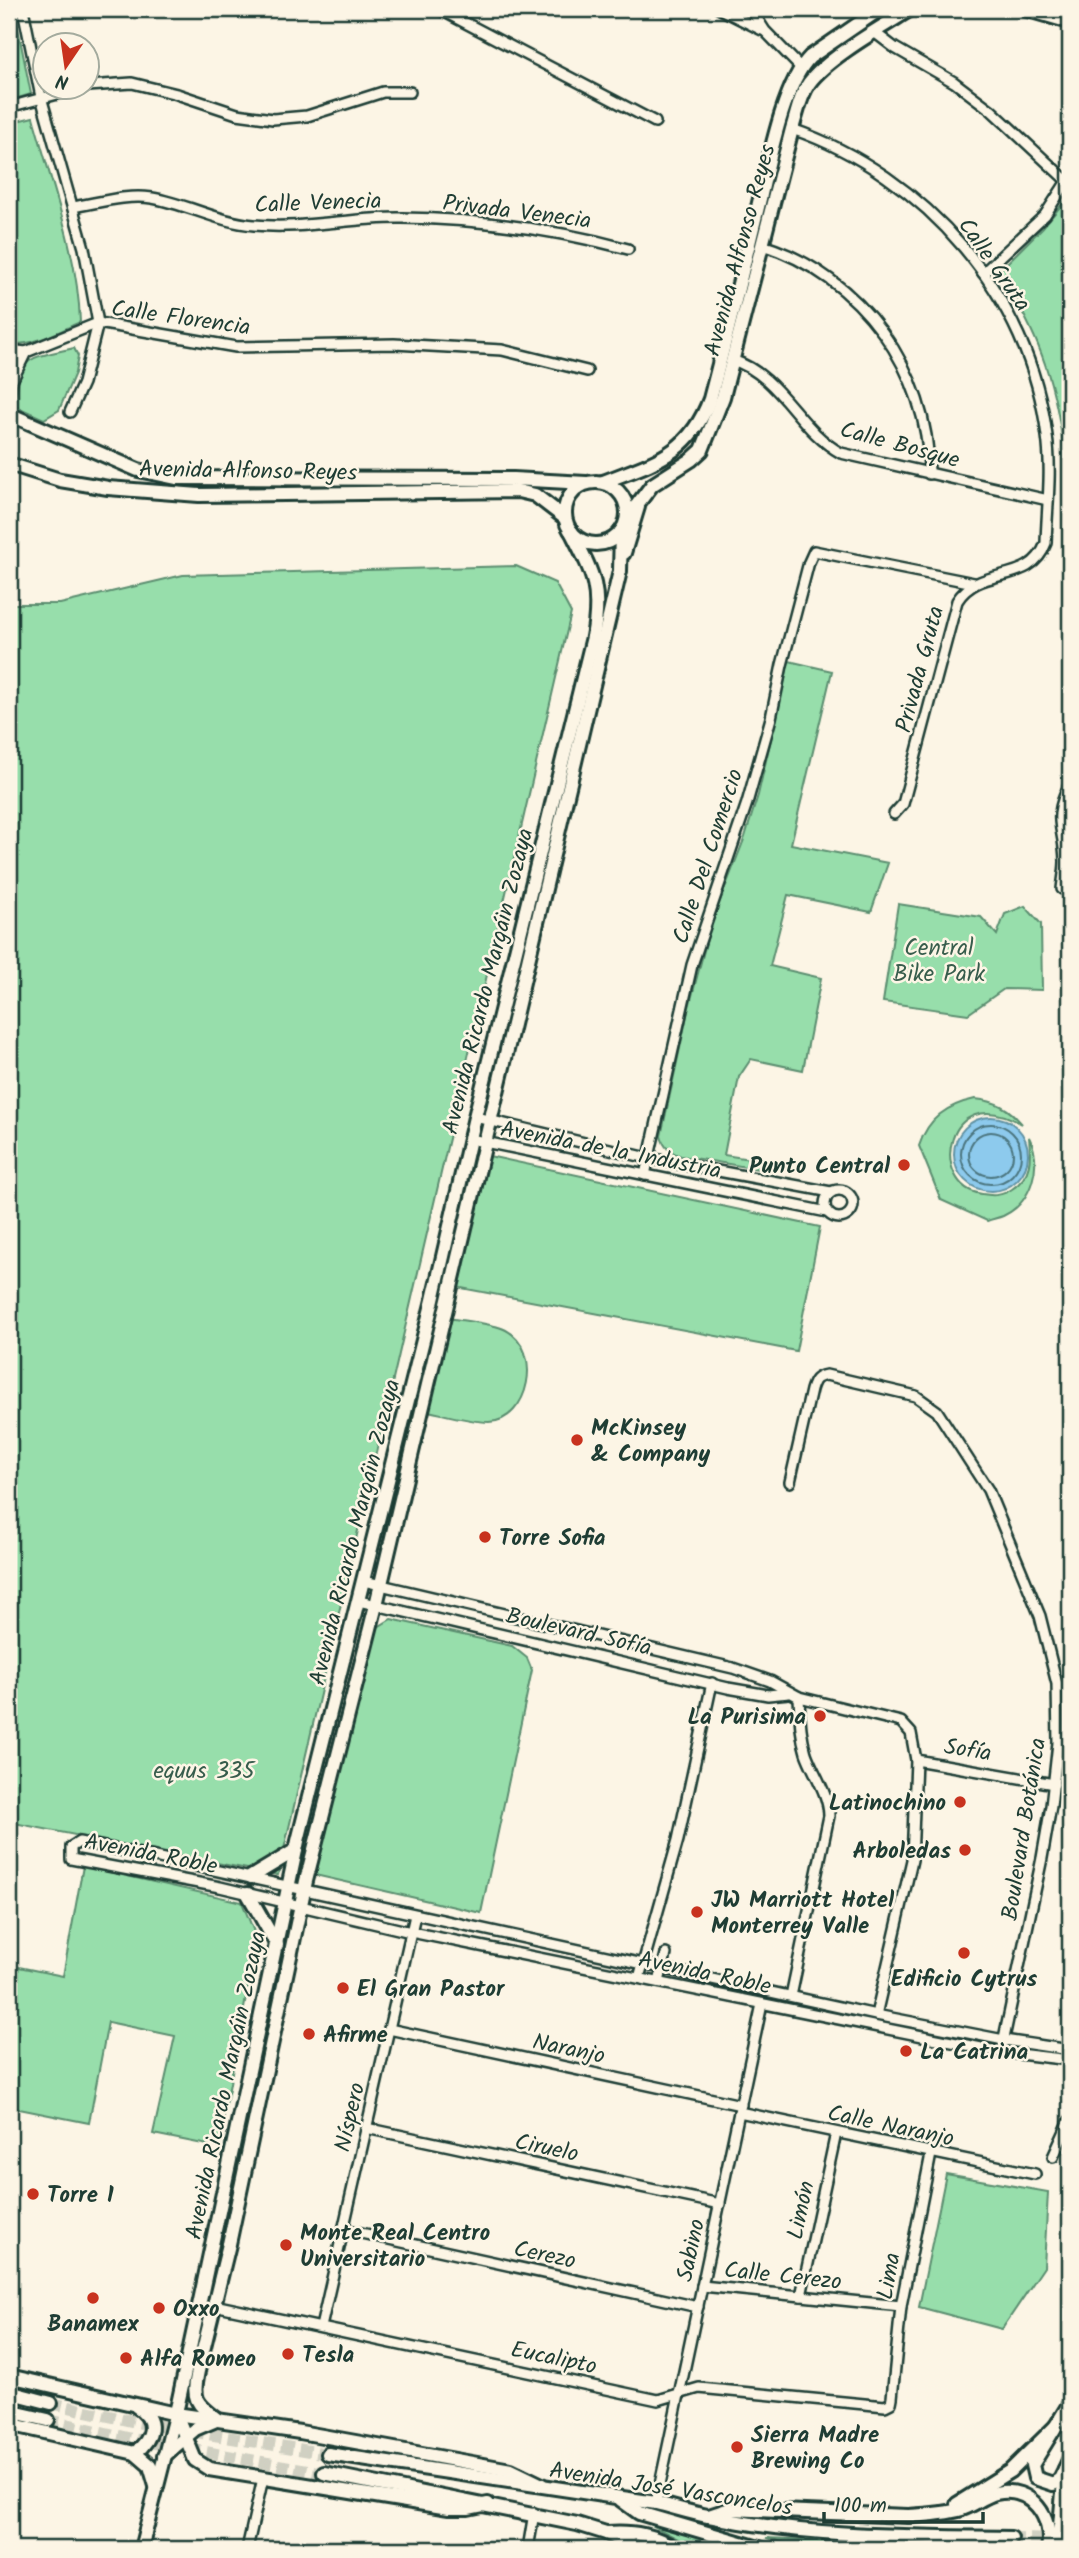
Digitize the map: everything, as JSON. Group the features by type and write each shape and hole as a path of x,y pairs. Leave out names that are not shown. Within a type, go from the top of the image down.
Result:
{"main road":[{"path":"800,67 810,57 880,9"},
{"name":"Avenida Alfonso Reyes","path":"627,518 652,485 702,450 723,397 792,129 801,98 809,83 822,69 911,9"},
{"path":"1025,9 1070,22"},
{"name":"Avenida Alfonso Reyes","path":"603,482 648,465 673,451 690,438 703,418 716,377 775,142 791,87 800,67"},
{"name":"Avenida Alfonso Reyes","path":"9,412 138,470 176,478 513,479 586,483"},
{"name":"Avenida Alfonso Reyes","path":"9,464 61,480 108,488 199,495 518,491 535,495 565,518"},
{"path":"603,482 619,492 627,509 627,518 621,531 613,539 590,544 571,531 565,518 568,498 586,483 603,482"},
{"path":"622,560 640,499"},
{"name":"Avenida Ricardo Margáin Zozaya","path":"141,2549 176,2414 296,1850 433,1300 597,616 596,584 571,531"},
{"name":"Avenida Ricardo Margáin Zozaya","path":"218,2420 201,2408 195,2399 194,2390 232,2231 300,1906 381,1585 622,560 621,531"},
{"path":"251,1877 296,1850"},
{"path":"248,1894 276,1945"},
{"path":"9,2376 176,2414 511,2470 547,2488"},
{"path":"9,2392 51,2403"},
{"path":"1068,2463 1060,2479 1053,2484 1040,2481 1032,2474 1032,2465 1070,2403"},
{"path":"135,2406 148,2416 150,2431 145,2445 135,2453"},
{"path":"9,2411 48,2420"},
{"path":"176,2414 187,2435 195,2460 204,2467 449,2508 488,2504"},
{"path":"164,2457 187,2435 206,2423 218,2420"},
{"path":"9,2424 135,2453 149,2466 157,2486"},
{"path":"945,2512 1010,2471 1055,2427"},
{"name":"Avenida José Vasconcelos","path":"328,2454 621,2500 656,2503 708,2516 797,2530 905,2537 1011,2538"},
{"path":"1058,2549 1068,2463"},
{"name":"Avenida José Vasconcelos","path":"324,2473 534,2513 606,2533"},
{"path":"708,2516 730,2509 908,2516 964,2508 998,2493 1016,2493 1032,2501 1045,2516 1049,2533 1048,2549"},
{"path":"621,2500 639,2513 762,2549"},
{"path":"606,2533 639,2549"},
{"path":"606,2533 648,2534 677,2549"}],"street":[{"path":"23,9 32,53"},
{"path":"439,9 655,122"},
{"path":"720,9 735,12 765,31"},
{"path":"751,9 765,31 800,67"},
{"path":"874,33 954,82 991,110 1069,178 1045,215 984,273"},
{"path":"102,85 132,83 177,94 237,114 273,119 307,116 383,92 410,92"},
{"path":"9,107 32,100"},
{"path":"42,102 87,261 98,323 83,383 69,412"},
{"name":"Calle Gruta","path":"792,129 855,158 898,186 953,233 984,273 1018,331 1036,382 1047,435 1050,470 1048,500"},
{"name":"Calle Venecia","path":"73,208 131,197 151,198 218,220 255,226 401,218"},
{"name":"Privada Venecia","path":"401,218 499,224 573,234 628,249"},
{"path":"762,245 811,266 846,292 878,324 917,394 929,449 929,474"},
{"name":"Calle Florencia","path":"9,350 26,352 98,323 236,347 394,344 502,350 587,371"},
{"path":"9,412 10,383 26,352"},
{"name":"Calle Bosque","path":"732,360 754,369 776,388 812,432 826,445 841,453 1048,500"},
{"path":"974,583 1035,562 1046,542 1048,500"},
{"name":"Calle Del Comercio","path":"645,1175 697,948 747,803 771,718 802,587 814,551 974,583"},
{"name":"Privada Gruta","path":"894,814 903,804 957,601 964,589 974,583"},
{"path":"1062,889 1065,860 1058,823 1059,807 1070,783"},
{"name":"Avenida de la Industria","path":"475,1116 648,1158 831,1192"},
{"name":"Avenida de la Industria","path":"470,1139 827,1212"},
{"path":"831,1192 847,1192 853,1202 853,1207 842,1219 827,1212 825,1202 831,1192"},
{"name":"Boulevard Botánica","path":"790,1482 813,1381 819,1376 826,1375 916,1396 937,1411 988,1490 1040,1616 1057,1684 1058,1742 1054,1784 1036,1890 1001,2052"},
{"name":"Boulevard Sofía","path":"364,1581 733,1668 770,1681 794,1695"},
{"name":"Boulevard Sofía","path":"359,1601 712,1683 768,1695 794,1695 901,1722 911,1733 916,1760"},
{"path":"639,1978 678,1840 712,1683"},
{"path":"791,1996 829,1816 828,1802 806,1752 794,1695"},
{"path":"876,2015 912,1860 916,1760"},
{"name":"Sofía","path":"916,1760 1054,1784"},
{"name":"Avenida Roble","path":"1070,2050 876,2015 150,1856 79,1842 71,1847 71,1859 248,1894 411,1932 1001,2052 1070,2060"},
{"path":"148,1873 150,1856"},
{"name":"Níspero","path":"321,2327 415,1915"},
{"path":"659,1982 666,1954"},
{"name":"Sabino","path":"656,2503 762,2004"},
{"name":"Naranjo","path":"389,2029 740,2108"},
{"name":"Calle Naranjo","path":"740,2108 836,2133 1035,2174"},
{"path":"1053,2157 1070,2120"},
{"name":"Ciruelo","path":"366,2128 720,2204"},
{"name":"Limón","path":"801,2296 836,2133"},
{"name":"Lima","path":"888,2405 892,2398 901,2306 931,2154"},
{"name":"Cerezo","path":"343,2229 698,2307"},
{"name":"Calle Cerezo","path":"702,2286 901,2306"},
{"name":"Eucalipto","path":"214,2305 659,2400 699,2388 888,2405"},
{"path":"247,2549 264,2478"},
{"path":"528,2549 534,2513"}],"green space":[{"path":"9,9 14,9 31,94 9,101"},
{"path":"33,117 69,244 80,322 37,341 9,344 9,123"},
{"path":"1070,195 1070,430 1065,454 1049,375 1041,352 1025,316 999,271 1043,227"},
{"path":"74,348 78,356 75,373 59,410 44,419 15,406 20,377 29,362 36,357"},
{"name":"equus 335","path":"516,566 555,583 571,613 278,1875 9,1822 9,604 60,604 183,575"},
{"path":"789,661 832,671 791,844 888,863 871,912 788,895 770,966 821,978 803,1070 751,1059 739,1077 724,1155 763,1161 758,1169 681,1156 668,1149 661,1136 688,1011 711,924 745,837 758,795"},
{"name":"Central Bike Park","path":"898,904 981,917 997,935 1005,914 1025,906 1041,924 1042,990 1004,989 968,1014 883,1002"},
{"path":"975,1099 1001,1106 1022,1124 996,1114 975,1115 961,1125 953,1140 950,1157 954,1174 965,1187 982,1194 994,1195 1005,1193 1019,1184 1029,1166 1029,1137 1035,1159 1032,1182 1021,1202 1003,1216 987,1221 941,1200 919,1146 933,1120 940,1114"},
{"path":"484,1155 820,1227 796,1351 456,1287"},
{"path":"448,1318 500,1328 518,1340 525,1353 527,1383 514,1410 503,1419 482,1422 424,1410"},
{"path":"391,1619 512,1646 527,1658 532,1670 481,1913 315,1875 370,1632"},
{"path":"83,1866 242,1902 257,1939 218,2147 153,2134 175,2036 108,2022 89,2123 9,2107 9,1965 63,1976"},
{"path":"946,2174 1048,2192 1044,2267 1002,2329 919,2307"},
{"path":"649,2524 738,2549 697,2549"},
{"path":"766,2538 1020,2549 808,2549"}],"water":[{"path":"984,1117 998,1117 1012,1123 1022,1133 1028,1154 1026,1168 1012,1185 998,1191 984,1191 970,1185 960,1175 954,1161 954,1147 960,1133 970,1123"}],"tunnel":[{"path":"51,2403 136,2422 328,2454"},
{"path":"48,2420 132,2439 324,2473"},
{"path":"1011,2538 1070,2539"}],"place":[{"name":"Punto Central","path":"904,1165"},
{"name":"McKinsey & Company","path":"577,1440"},
{"name":"Torre Sofia","path":"485,1537"},
{"name":"La Purisima","path":"820,1716"},
{"name":"Latinochino","path":"960,1802"},
{"name":"Arboledas","path":"965,1850"},
{"name":"JW Marriott Hotel Monterrey Valle","path":"697,1912"},
{"name":"Edificio Cytrus","path":"964,1953"},
{"name":"El Gran Pastor","path":"343,1988"},
{"name":"Afirme","path":"309,2034"},
{"name":"La Catrina","path":"906,2051"},
{"name":"Torre 1","path":"33,2194"},
{"name":"Monte Real Centro Universitario","path":"286,2245"},
{"name":"Banamex","path":"93,2298"},
{"name":"Oxxo","path":"159,2308"},
{"name":"Tesla","path":"288,2354"},
{"name":"Alfa Romeo","path":"126,2358"},
{"name":"Sierra Madre Brewing Co","path":"737,2447"}]}
